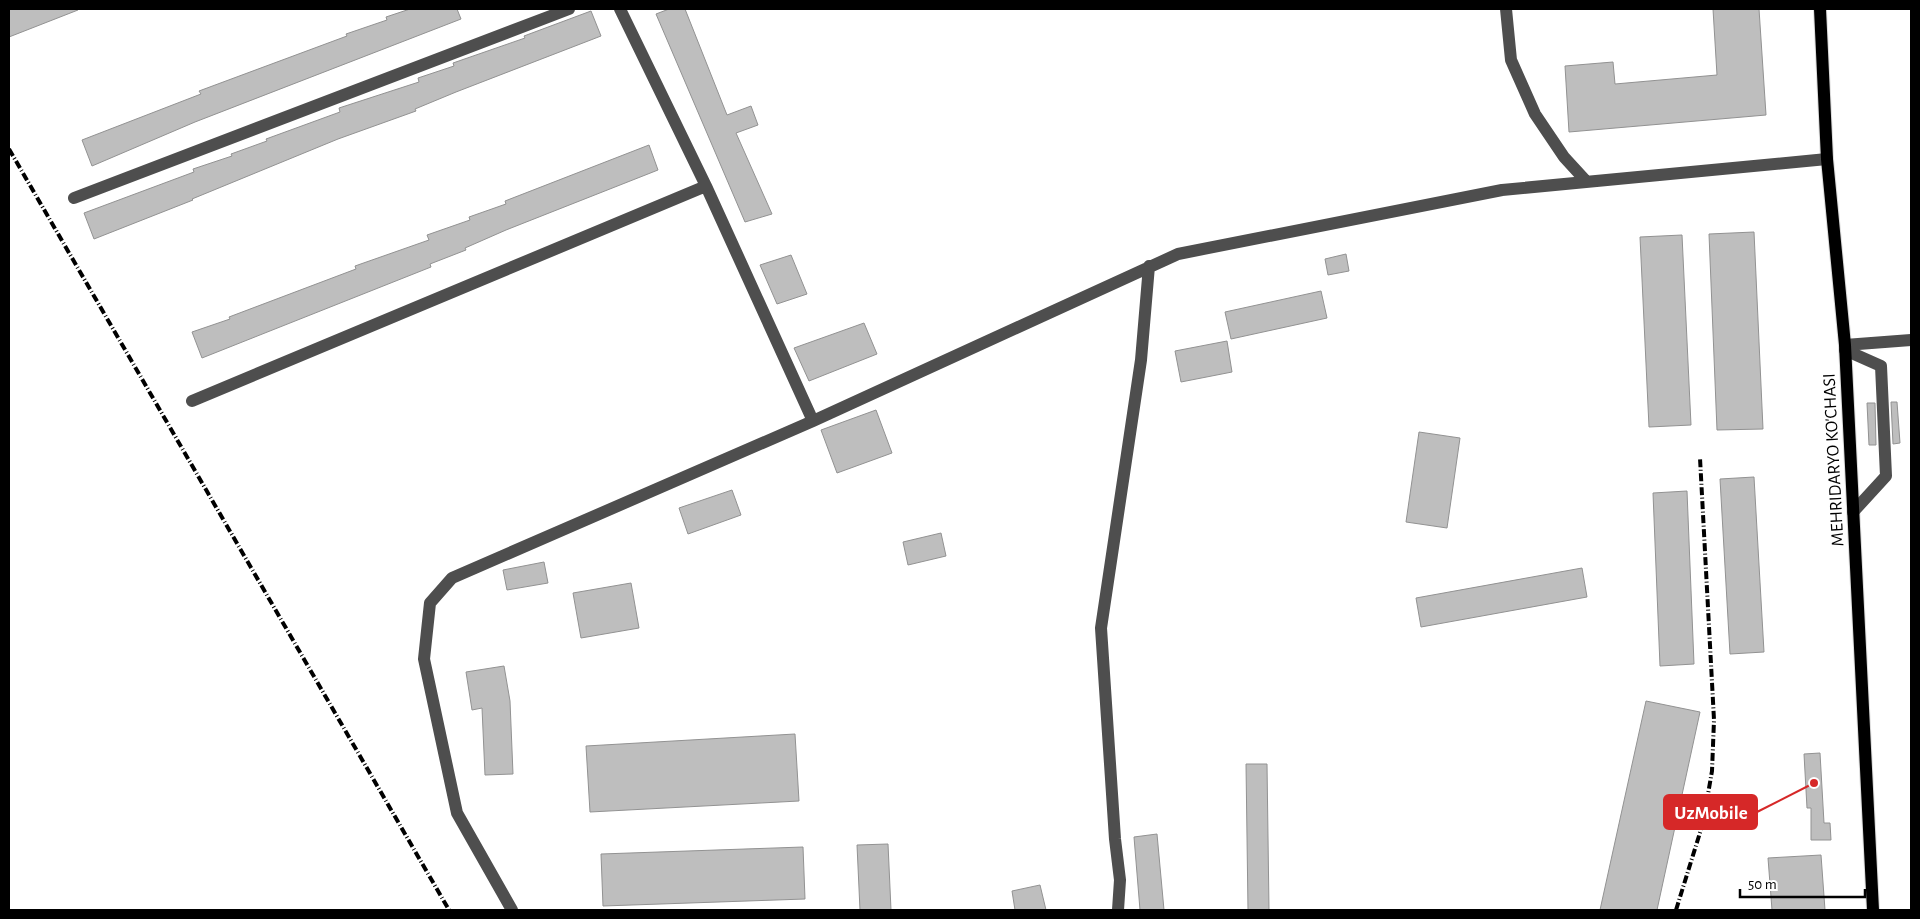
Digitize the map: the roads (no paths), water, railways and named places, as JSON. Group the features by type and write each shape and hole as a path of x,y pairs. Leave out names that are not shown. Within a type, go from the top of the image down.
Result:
{"main road":[{"name":"МEHRIDARYO KO'CHASI","path":"1820,9 1827,159 1845,348 1873,910"}],"street":[{"path":"74,198 569,9"},
{"path":"620,9 706,186 813,421"},
{"path":"1506,9 1512,60 1535,114 1564,157 1586,181"},
{"path":"512,910 457,813 424,659 430,603 452,578 813,421 1178,254 1502,190 1827,159"},
{"path":"192,400 706,186"},
{"path":"1118,910 1120,880 1115,839 1101,628 1141,360 1149,266"},
{"path":"1845,348 1911,340"},
{"path":"1845,348 1881,366 1884,423 1886,476 1853,512"}],"railway":[{"path":"9,149 449,910"},
{"path":"1676,910 1703,823 1712,771 1714,720 1700,458"}],"place":[{"name":"UzMobile","path":"1814,783"}]}
